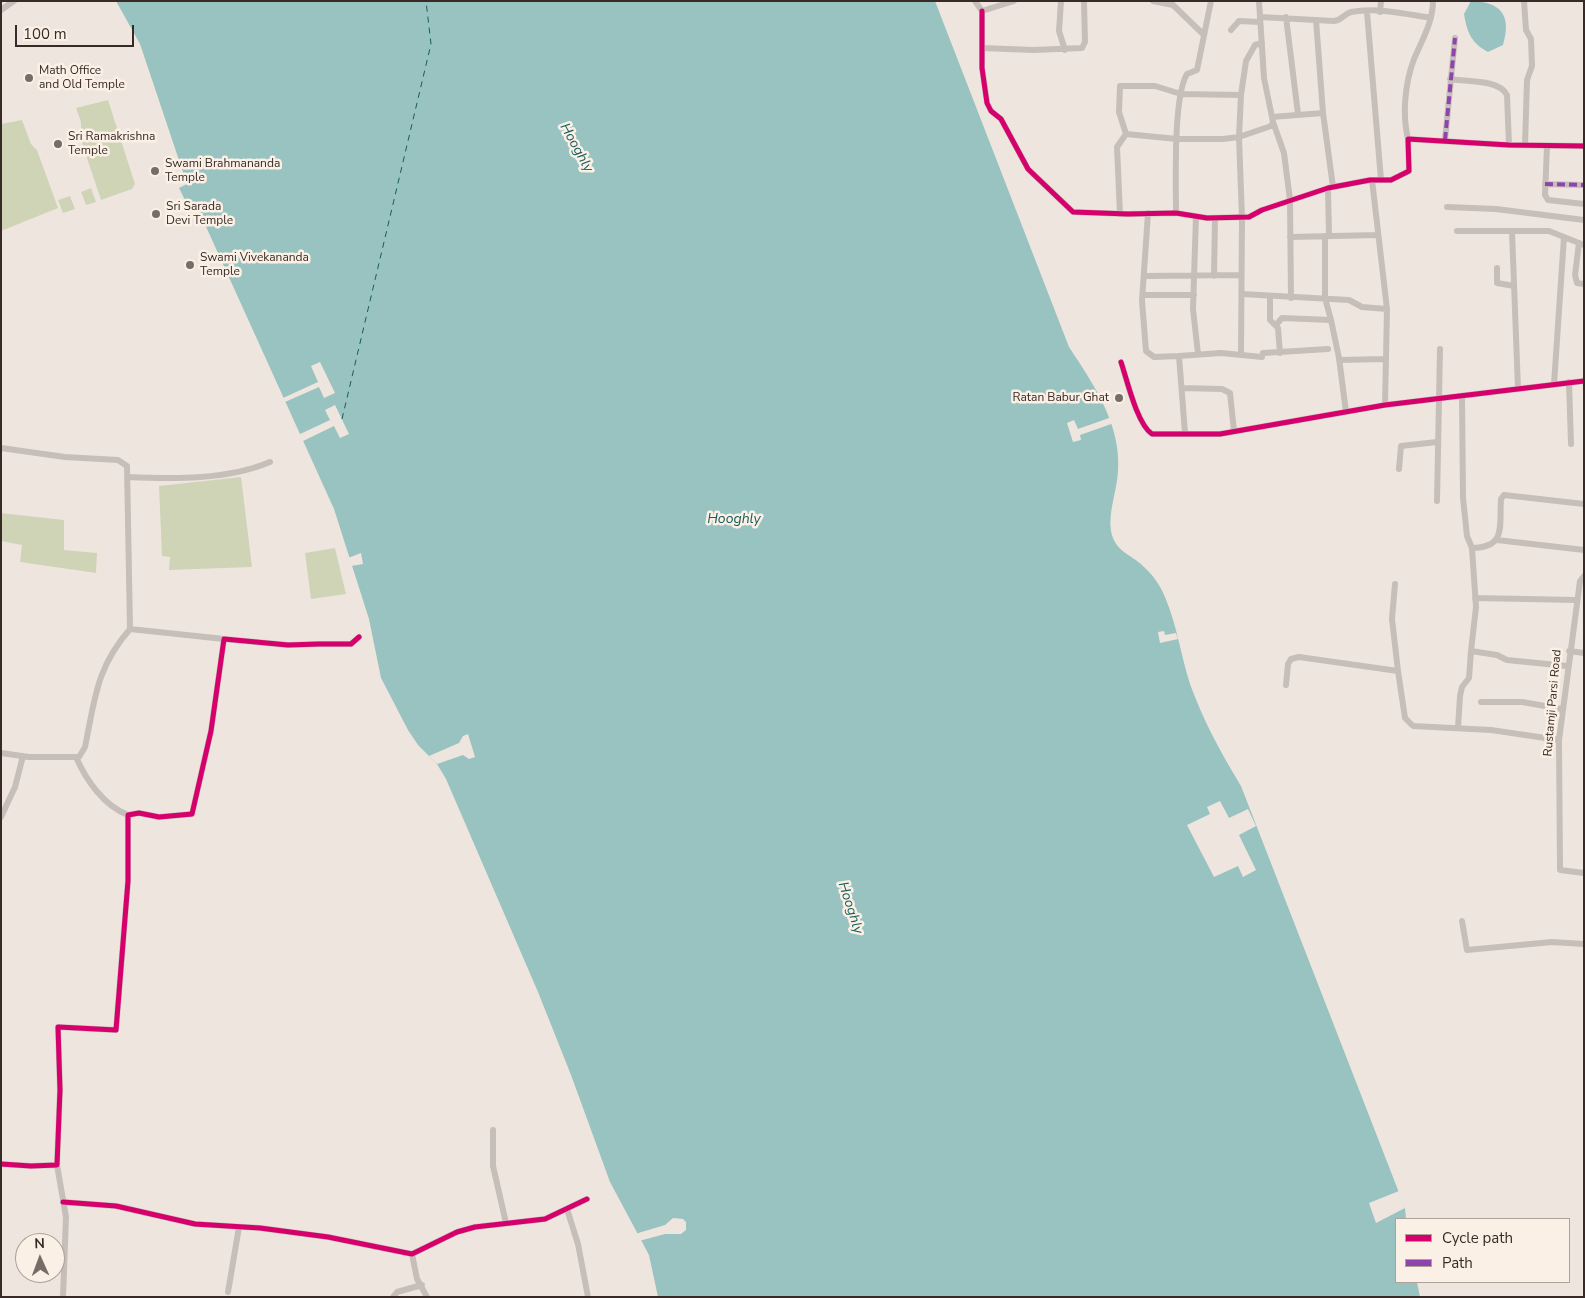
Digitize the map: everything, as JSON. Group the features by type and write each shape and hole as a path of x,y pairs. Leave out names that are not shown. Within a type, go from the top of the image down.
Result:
{"street":[{"path":"1,10 14,1"},
{"path":"975,1 982,12 982,48 987,103 991,111 1001,119 1028,169 1073,212 1120,214 1176,213 1215,218 1242,218 1330,187 1372,180 1391,180 1410,171 1408,139 1404,125 1404,107 1413,62 1431,18 1433,1"},
{"path":"982,12 1014,1"},
{"path":"1061,1 1059,32 1065,50"},
{"path":"982,48 1079,49 1085,42 1084,1"},
{"path":"1153,1 1174,5 1203,34"},
{"path":"1176,213 1177,140 1181,94 1187,74 1197,70 1211,1"},
{"path":"1259,1 1264,78 1272,119 1284,153 1290,200 1291,298"},
{"path":"1380,12 1381,1"},
{"path":"1524,1 1526,30 1531,39 1532,66 1527,80 1525,146"},
{"path":"1231,30 1239,21 1286,17 1339,20 1350,12 1380,12 1431,18"},
{"path":"1367,12 1381,180"},
{"path":"1286,17 1298,114"},
{"path":"1316,20 1330,187 1325,298 1339,360 1346,412"},
{"path":"1445,140 1455,38"},
{"path":"1241,355 1242,218 1239,137 1241,95 1246,61 1255,45 1262,43"},
{"path":"1450,79 1496,85 1504,89 1507,95 1509,145"},
{"path":"1126,134 1119,112 1120,86 1155,86 1181,94 1241,95"},
{"path":"1272,119 1298,114 1323,113"},
{"path":"1126,134 1177,140 1239,137 1271,126 1272,119"},
{"path":"1120,214 1117,147 1126,134"},
{"path":"1408,139 1525,146 1584,146"},
{"path":"1547,146 1545,195 1548,200 1584,204"},
{"path":"1372,180 1387,310 1385,405"},
{"path":"1545,184 1584,185"},
{"path":"1447,208 1496,209 1584,220"},
{"path":"1148,213 1143,296 1147,354 1154,357 1198,354 1263,355 1328,349"},
{"path":"1196,216 1193,308 1198,354"},
{"path":"1214,276 1215,218"},
{"path":"1457,231 1548,231 1581,244 1575,275 1577,283 1584,284"},
{"path":"1512,231 1518,389"},
{"path":"1290,237 1378,235"},
{"path":"1554,384 1564,237"},
{"path":"1497,268 1497,283 1514,286"},
{"path":"1144,276 1241,275"},
{"path":"1242,294 1352,300 1362,307 1387,310"},
{"path":"1143,296 1194,296"},
{"path":"1270,296 1270,320 1276,325 1280,353"},
{"path":"1276,325 1282,318 1331,320"},
{"path":"1437,501 1440,349"},
{"path":"1180,356 1185,433"},
{"path":"1339,360 1385,359"},
{"path":"1121,362 1146,430 1152,434 1218,434 1385,405 1584,381"},
{"path":"1569,382 1571,444"},
{"path":"1182,388 1222,389 1230,393 1234,431"},
{"path":"1458,728 1460,696 1462,687 1469,678 1476,613 1472,548 1467,536 1463,498 1462,396"},
{"path":"1399,468 1401,446 1437,442"},
{"path":"1,448 65,457 118,460 127,466 130,629 114,648 101,674 85,747 79,757 23,756 1,753"},
{"path":"128,477 168,479 248,472 270,462"},
{"path":"1472,548 1490,547 1498,540 1501,499 1504,495 1584,504"},
{"path":"1498,540 1584,550"},
{"name":"Rustamji Parsi Road","path":"1584,576 1580,581 1558,740 1560,870 1584,873"},
{"path":"1395,584 1392,619 1398,671 1405,718 1413,726 1529,734 1558,740"},
{"path":"1475,598 1577,600"},
{"path":"130,629 288,644 351,644 359,637"},
{"path":"76,757 84,775 116,810 128,815 140,813 159,816 192,814 211,731 224,639"},
{"path":"1471,651 1497,655 1507,660 1567,666"},
{"path":"1569,651 1584,653"},
{"path":"1286,685 1288,664 1291,659 1299,657 1398,671"},
{"path":"1481,702 1522,702 1562,709"},
{"path":"1,817 15,787 23,756"},
{"path":"63,1297 66,1217 57,1165 60,1090 58,1026 116,1030 128,881 128,815"},
{"path":"1462,921 1467,950 1552,942 1584,944"},
{"path":"493,1130 493,1166 506,1223"},
{"path":"1,1164 57,1165"},
{"path":"63,1202 116,1206 195,1224 328,1237 412,1254 457,1232 506,1223 545,1219 588,1199"},
{"path":"567,1208 578,1244 588,1297"},
{"path":"228,1292 240,1227"},
{"path":"412,1254 413,1265 427,1297"},
{"path":"393,1297 398,1292 422,1285"}],"green space":[{"path":"108,100 135,184 132,189 101,200 81,140 81,122 76,108"},
{"path":"22,120 31,144 37,150 58,208 1,231 1,124"},
{"path":"91,188 96,202 86,205 81,192"},
{"path":"70,196 75,209 63,213 58,200"},
{"path":"241,477 252,567 169,570 170,557 162,556 159,486"},
{"path":"1,513 64,520 64,550 97,553 96,573 20,562 22,545 1,541"},
{"path":"335,548 346,594 311,599 305,553"}],"water":[{"name":"Hooghly","path":"116,1 935,1 1069,347 1088,376 1110,421 1118,454 1118,471 1110,524 1113,538 1124,552 1150,573 1165,597 1173,618 1195,697 1213,736 1241,786 1405,1208 1406,1218 1395,1218 1395,1283 1417,1283 1420,1297 658,1297 649,1255 610,1182 538,992 446,779 437,764 418,745 408,730 381,678 369,619 334,509 198,209 191,212 179,188 187,184 140,44"},
{"path":"1471,1 1490,4 1502,12 1506,26 1503,45 1488,52 1474,41 1468,32 1464,14"}],"pier":[{"path":"320,362 335,393 324,398 319,387 285,402 283,398 318,382 311,366"},
{"path":"335,405 349,434 340,438 334,426 301,442 298,435 330,420 325,410"},
{"path":"1112,417 1114,423 1080,435 1081,440 1073,442 1067,423 1074,420 1078,429"},
{"path":"361,553 363,564 351,566 348,558"},
{"path":"1164,631 1165,635 1176,633 1178,639 1160,643 1158,632"},
{"path":"468,734 475,757 469,759 463,755 437,764 429,756 459,743 463,736"},
{"path":"1220,801 1229,818 1248,809 1256,826 1239,835 1256,870 1243,877 1238,866 1214,877 1187,825 1210,814 1207,807"},
{"path":"1399,1191 1405,1208 1376,1223 1369,1203"},
{"path":"673,1218 683,1219 686,1222 686,1230 681,1234 665,1234 639,1241 635,1234 665,1225"}],"ferry route":[{"path":"342,419 431,44 426,1"}],"marked path":[{"path":"1445,140 1455,38"},
{"path":"1545,184 1584,185"}],"cycle path":[{"path":"982,11 982,68 987,103 991,111 1001,119 1028,169 1073,212 1176,213 1207,218 1249,217 1262,210 1328,188 1370,180 1391,180 1409,171 1408,139 1509,145 1584,146"},
{"path":"1121,362 1137,412 1152,434 1220,434 1385,405 1584,381"},
{"path":"1,1164 57,1165 60,1090 58,1027 116,1030 128,881 128,815 139,813 159,817 192,814 211,731 224,639 288,645 351,644 359,637"},
{"path":"63,1202 116,1206 195,1224 260,1228 328,1237 412,1254 457,1232 475,1227 545,1219 587,1199"}],"place":[{"name":"Math Office and Old Temple","path":"29,78"},
{"name":"Sri Ramakrishna Temple","path":"58,144"},
{"name":"Swami Brahmananda Temple","path":"155,171"},
{"name":"Sri Sarada Devi Temple","path":"156,214"},
{"name":"Swami Vivekananda Temple","path":"190,265"},
{"name":"Ratan Babur Ghat","path":"1119,398"}]}
